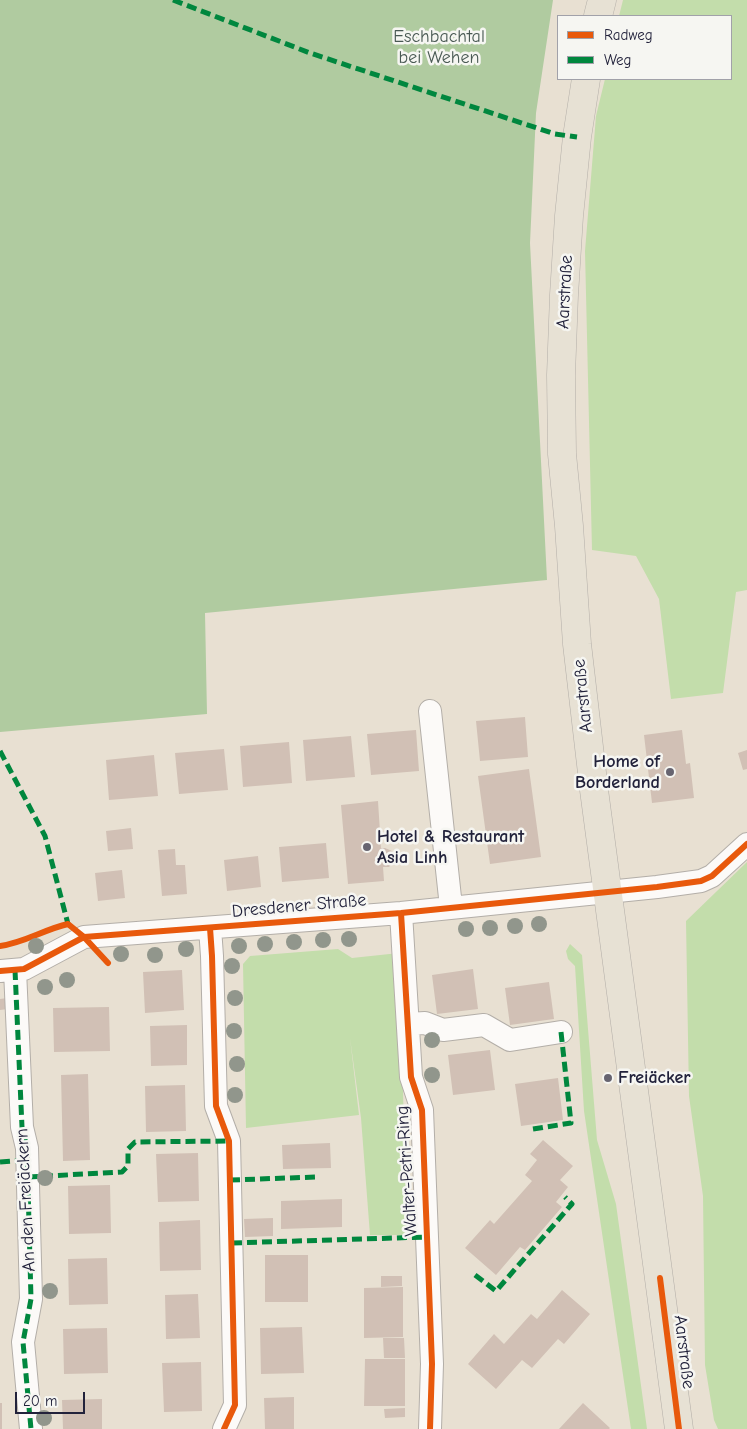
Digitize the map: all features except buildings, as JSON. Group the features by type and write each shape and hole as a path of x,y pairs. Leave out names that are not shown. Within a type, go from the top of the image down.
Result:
{"main road":[{"path":"598,15 602,0"},
{"name":"Aarstraße","path":"586,80 577,137 564,295 561,375 562,454 577,644 607,891 679,1429"}],"street":[{"path":"430,712 451,907"},
{"name":"Dresdener Straße","path":"7,970 24,968 84,937 401,912 657,887 701,880 712,876 747,844"},
{"name":"Walter-Petri-Ring","path":"401,912 411,1076 422,1110 432,1364 430,1429"},
{"path":"210,928 216,1106 229,1141 236,1406 224,1429"},
{"name":"An den Freiäckern","path":"7,970 22,1127 27,1154 32,1299 23,1342 31,1429"},
{"path":"408,1024 425,1023 443,1030 484,1025 510,1040 561,1032"}],"green space":[{"name":"Eschbachtal bei Wehen","path":"0,0 553,0 536,113 530,243 547,580 205,613 207,714 0,732"},
{"path":"623,0 747,0 747,590 736,592 723,693 671,699 659,599 636,556 592,550 585,251 596,116 605,80 732,80 732,15 619,15"},
{"path":"747,862 747,1429 718,1429 714,1420 705,1365 703,1196 689,1096 686,921"},
{"path":"570,944 582,955 597,1140 616,1204 647,1429 631,1429 584,1111 575,966 568,959 566,951"},
{"path":"338,949 352,958 399,953 407,1231 404,1235 370,1235 361,1118 350,1038 359,1115 246,1128 243,964 250,956"}],"marked path":[{"path":"173,0 310,53 555,134 577,137"},
{"path":"0,751 45,836 68,924"},
{"path":"15,970 22,1127 27,1148 31,1299 23,1342 31,1429"},
{"path":"533,1129 571,1123 561,1032"},
{"path":"28,1177 122,1172 128,1166 128,1149 135,1142 229,1141"},
{"path":"0,1162 27,1160"},
{"path":"230,1180 317,1177"},
{"path":"475,1275 496,1291 572,1204 565,1197"},
{"path":"232,1243 427,1237"}],"cycle path":[{"path":"0,971 24,969 84,937 401,913 701,881 712,876 747,844"},
{"path":"401,913 411,1077 422,1110 432,1364 430,1429"},
{"path":"0,946 18,942 68,924 84,937 108,963"},
{"path":"210,928 216,1106 229,1141 235,1405 224,1429"},
{"path":"660,1278 679,1429"}],"place":[{"name":"Home of Borderland","path":"670,772"},
{"name":"Hotel & Restaurant Asia Linh","path":"367,847"},
{"name":"Freiäcker","path":"608,1078"}]}
